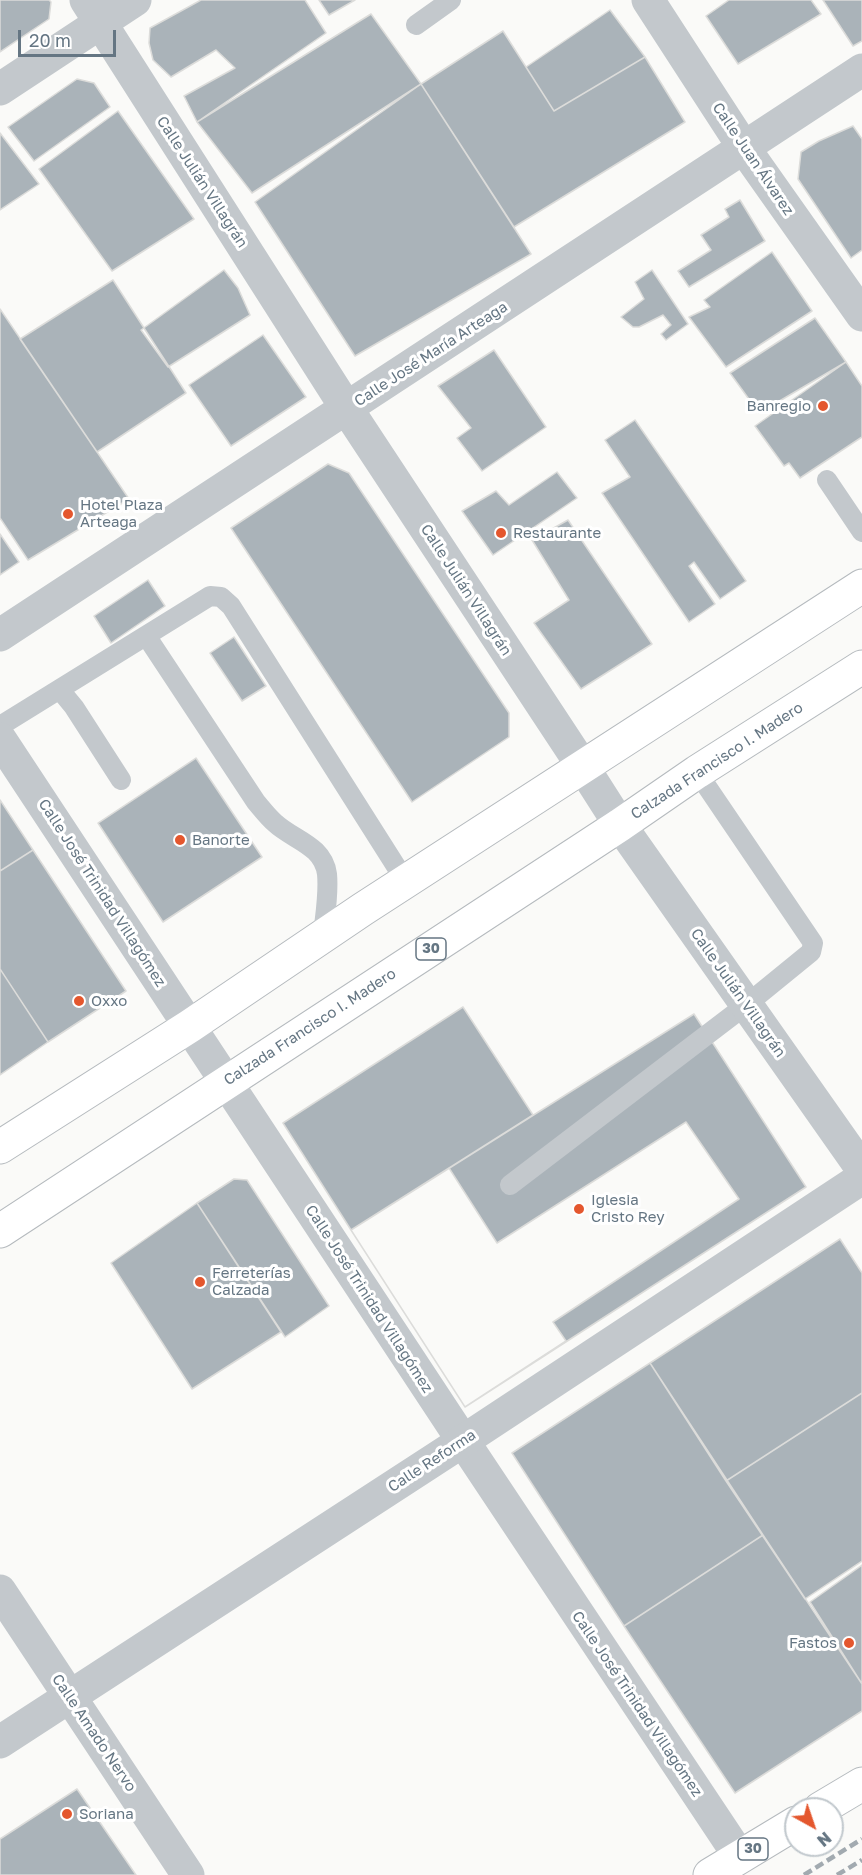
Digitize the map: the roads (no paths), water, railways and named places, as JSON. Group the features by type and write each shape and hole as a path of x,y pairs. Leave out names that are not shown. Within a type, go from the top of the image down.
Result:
{"main road":[{"path":"0,1147 190,1026 323,935 862,586"},
{"name":"Calzada Francisco I. Madero","path":"0,1231 862,666"},
{"path":"840,1797 862,1784"},
{"name":"30","path":"710,1875 784,1830"}],"street":[{"path":"0,89 93,12 135,0"},
{"name":"Calle Juan Álvarez","path":"648,0 744,148 862,315"},
{"name":"Calle Julián Villagrán","path":"93,12 347,409 620,825 862,1169"},
{"name":"Calle José María Arteaga","path":"0,636 862,70"},
{"name":"Calle José Trinidad Villagómez","path":"0,739 462,1441 740,1857"},
{"name":"Calle Reforma","path":"0,1742 862,1178"},
{"name":"Calle Amado Nervo","path":"0,1591 188,1875"}],"lane":[{"path":"416,25 451,0"},
{"path":"827,480 862,532"},
{"path":"0,726 210,596 221,597 231,606 406,882"},
{"path":"147,637 256,802 276,824 311,846 321,858 327,872 323,935"},
{"path":"60,690 74,707 121,780"},
{"path":"510,1185 746,1005 811,952 813,943 697,772"}],"railway":[{"path":"804,1875 862,1839"},
{"path":"837,1875 862,1860"}],"place":[{"name":"Banregio","path":"823,406"},
{"name":"Hotel Plaza Arteaga","path":"68,514"},
{"name":"Restaurante","path":"501,533"},
{"name":"Banorte","path":"180,840"},
{"name":"Oxxo","path":"79,1001"},
{"name":"Iglesia Cristo Rey","path":"579,1209"},
{"name":"Ferreterías Calzada","path":"200,1282"},
{"name":"Fastos","path":"849,1643"},
{"name":"Soriana","path":"67,1814"}]}
